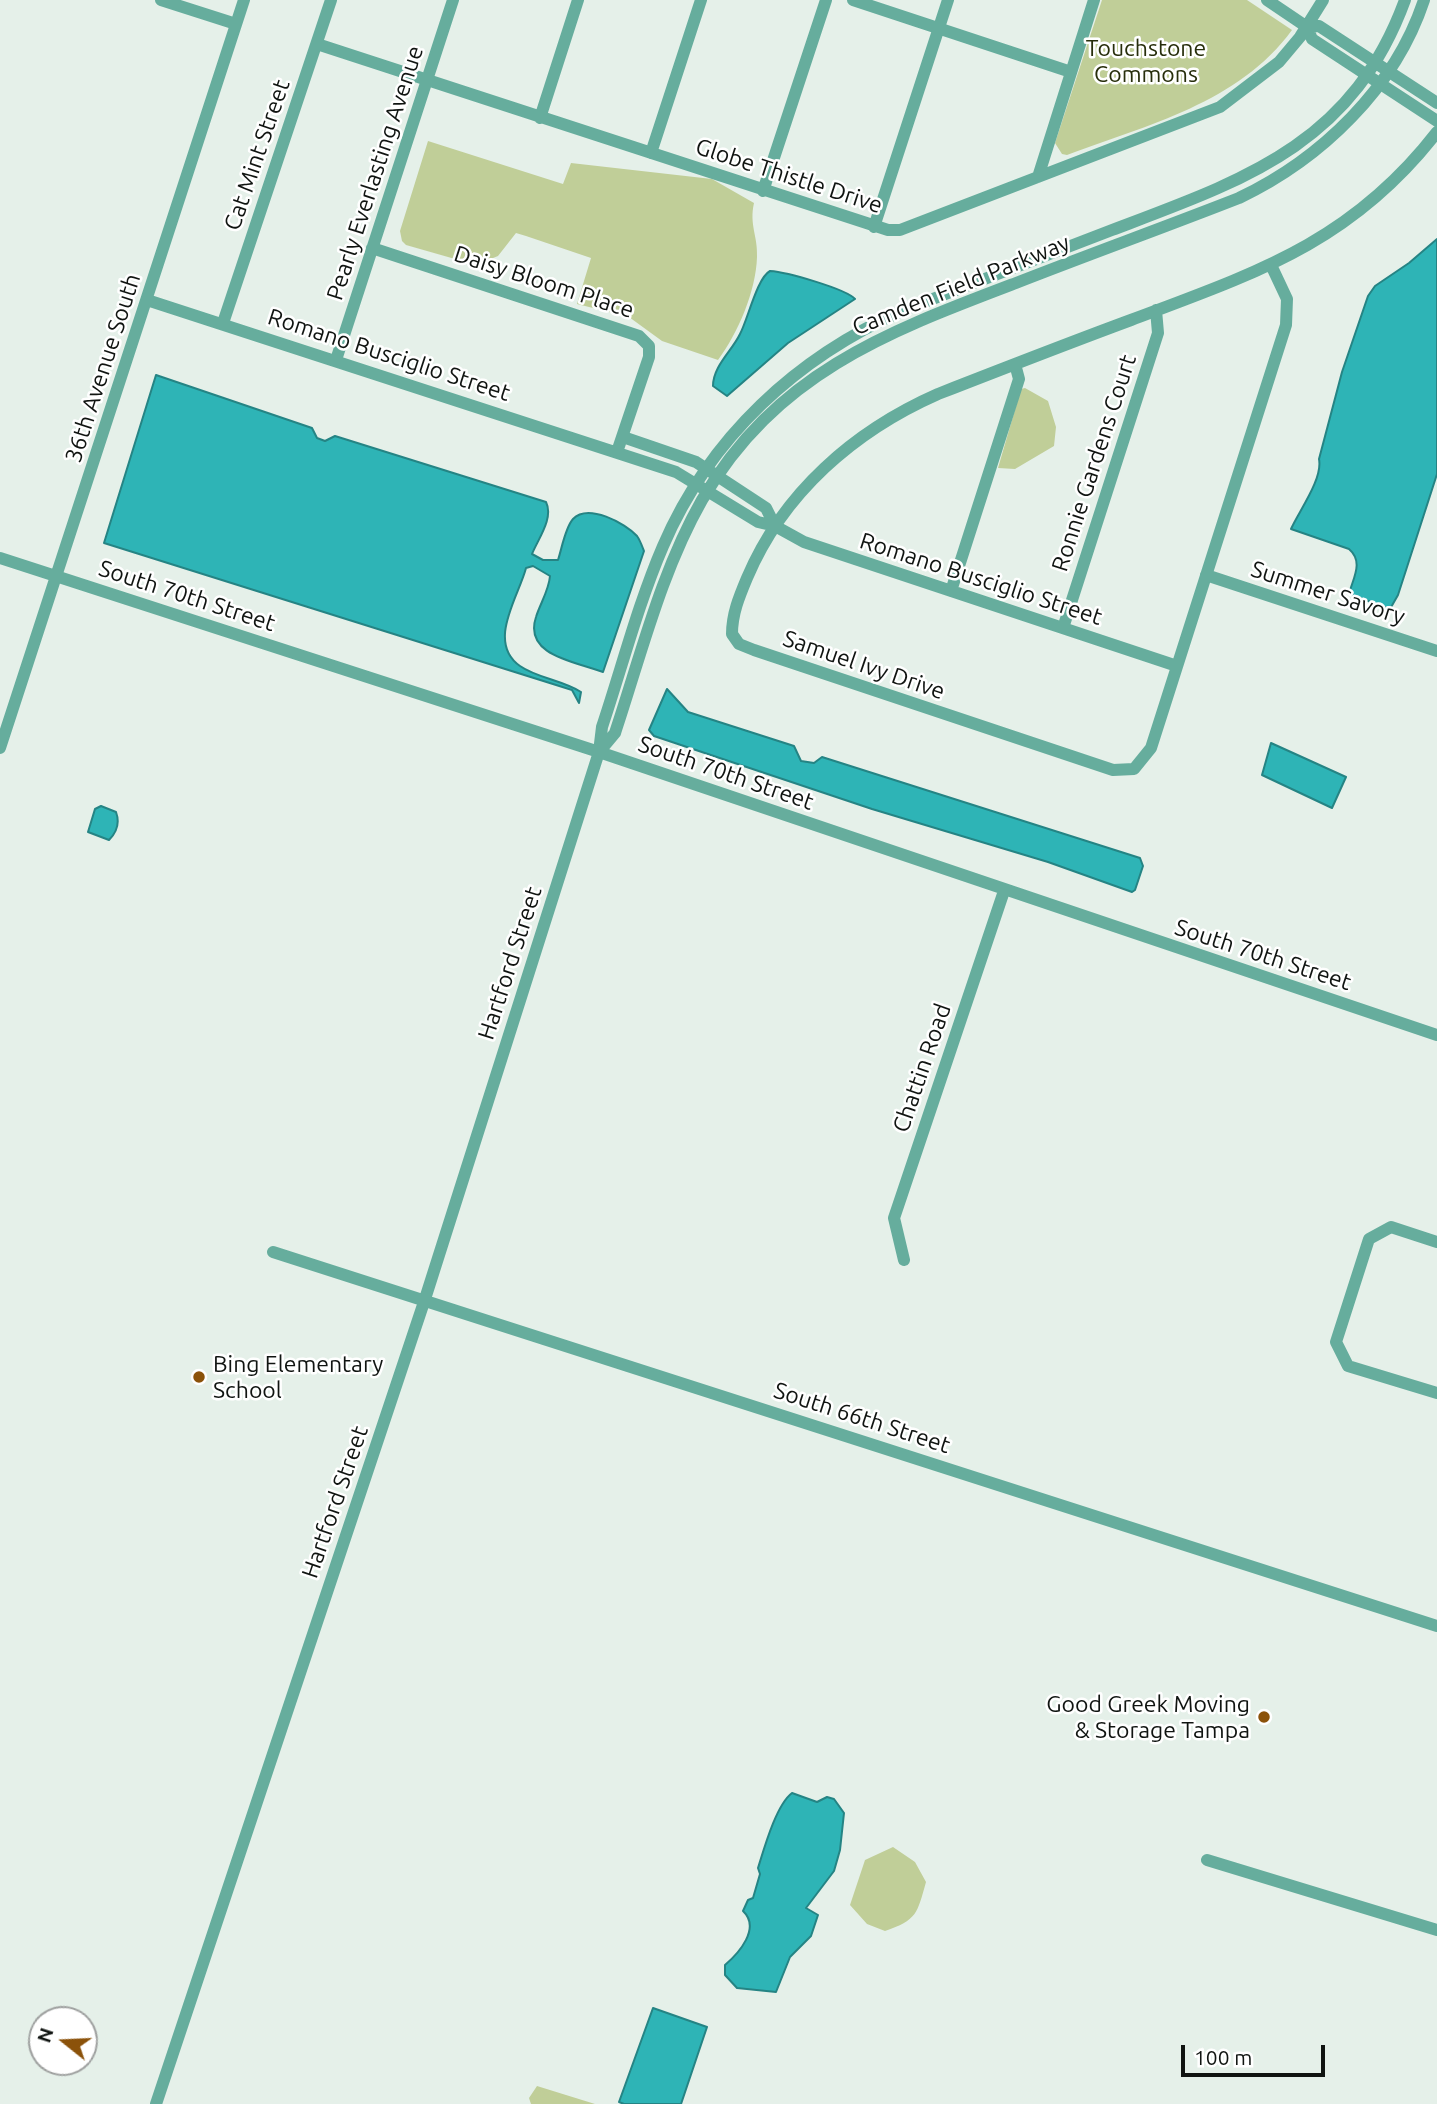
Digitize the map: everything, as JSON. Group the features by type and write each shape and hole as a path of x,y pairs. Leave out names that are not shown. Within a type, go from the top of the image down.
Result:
{"street":[{"path":"161,0 236,24"},
{"name":"36th Avenue South","path":"0,748 244,0"},
{"name":"Cat Mint Street","path":"223,323 331,0"},
{"name":"Pearly Everlasting Avenue","path":"336,360 453,0"},
{"path":"540,118 579,0"},
{"path":"651,153 701,0"},
{"path":"763,191 826,0"},
{"path":"853,0 1071,72"},
{"path":"874,227 948,0"},
{"path":"1038,177 1094,0"},
{"path":"1267,0 1307,27 1312,39 1437,121"},
{"name":"Globe Thistle Drive","path":"317,44 874,227 900,230 1220,107 1264,76 1307,27 1323,0"},
{"name":"Camden Field Parkway","path":"599,752 602,727 657,561 706,469 762,402 800,369 848,338 904,310 1253,174 1314,133 1350,97 1375,61 1405,0"},
{"name":"Camden Field Parkway","path":"599,752 615,733 670,568 709,490 750,436 780,405 845,356 906,325 1261,187 1325,142 1379,84 1408,42 1424,0"},
{"path":"1307,27 1320,26 1437,103"},
{"name":"Samuel Ivy Drive","path":"1271,265 1287,299 1286,325 1151,748 1142,762 1125,771 1113,770 754,650 739,643 732,634 732,622 754,562 775,526 810,482 857,439 920,401 1271,265 1318,241 1364,208 1406,168 1437,132"},
{"name":"Daisy Bloom Place","path":"372,248 639,336 649,346 649,357 622,437"},
{"name":"Romano Busciglio Street","path":"146,300 617,452 697,483 758,522 775,526 804,542 1177,666"},
{"name":"Ronnie Gardens Court","path":"1063,628 1158,333 1156,310"},
{"path":"951,591 1018,379 1015,364"},
{"path":"617,452 622,437"},
{"name":"Romano Busciglio Street","path":"622,437 686,457 766,508 775,526"},
{"name":"South 70th Street","path":"0,558 599,752 1004,891 1437,1035"},
{"name":"Summer Savory","path":"1206,575 1437,652"},
{"name":"Hartford Street","path":"156,2104 425,1299 599,752"},
{"name":"Chattin Road","path":"904,1260 894,1218 1004,891"},
{"path":"1437,1242 1391,1227 1369,1239 1336,1342 1348,1366 1437,1393"},
{"name":"South 66th Street","path":"273,1252 1437,1626"},
{"path":"1206,1860 1437,1930"}],"green space":[{"name":"Touchstone Commons","path":"1102,0 1247,0 1292,30 1270,55 1246,76 1219,94 1159,122 1067,155 1062,154 1055,143"},
{"path":"428,141 563,184 571,163 712,179 754,203 752,218 757,257 753,284 739,325 718,360 662,341 629,317 577,304 591,258 516,233 498,256 476,265 406,245 402,241 400,231"},
{"path":"1025,388 1048,401 1056,427 1054,446 1015,469 998,468 1021,389"},
{"path":"893,1847 915,1862 926,1882 918,1909 910,1919 885,1931 867,1924 850,1905 865,1860"},
{"path":"537,2086 595,2104 531,2104 529,2098"}],"water":[{"path":"1437,239 1437,474 1398,595 1390,609 1349,594 1357,565 1349,549 1291,529 1317,476 1342,372 1368,296 1375,286 1409,263"},
{"path":"770,271 816,282 855,299 788,343 727,396 713,386 716,372 737,340 757,290"},
{"path":"156,375 312,428 317,438 325,441 335,436 546,502 547,522 532,554 543,560 558,560 568,528 573,519 580,515 597,514 624,526 637,536 644,551 603,672 555,655 537,641 534,630 536,617 550,576 533,566 526,568 508,618 505,632 510,656 520,666 581,692 579,703 572,690 104,543"},
{"path":"667,689 688,712 794,746 801,761 814,763 822,757 1140,858 1143,866 1135,890 1132,892 1048,862 872,809 654,736 649,730"},
{"path":"1271,743 1346,777 1332,808 1262,775"},
{"path":"101,806 116,812 118,820 109,840 88,832 95,809"},
{"path":"792,1793 817,1802 827,1797 834,1799 844,1813 840,1850 834,1871 806,1908 818,1915 811,1936 790,1957 776,1992 737,1988 725,1975 725,1965 746,1940 750,1925 743,1911 748,1900 753,1898 760,1874 758,1868 771,1828 781,1807"},
{"path":"653,2008 707,2027 681,2104 624,2104 619,2102"}],"place":[{"name":"Bing Elementary School","path":"199,1377"},
{"name":"Good Greek Moving & Storage Tampa","path":"1264,1717"}]}
